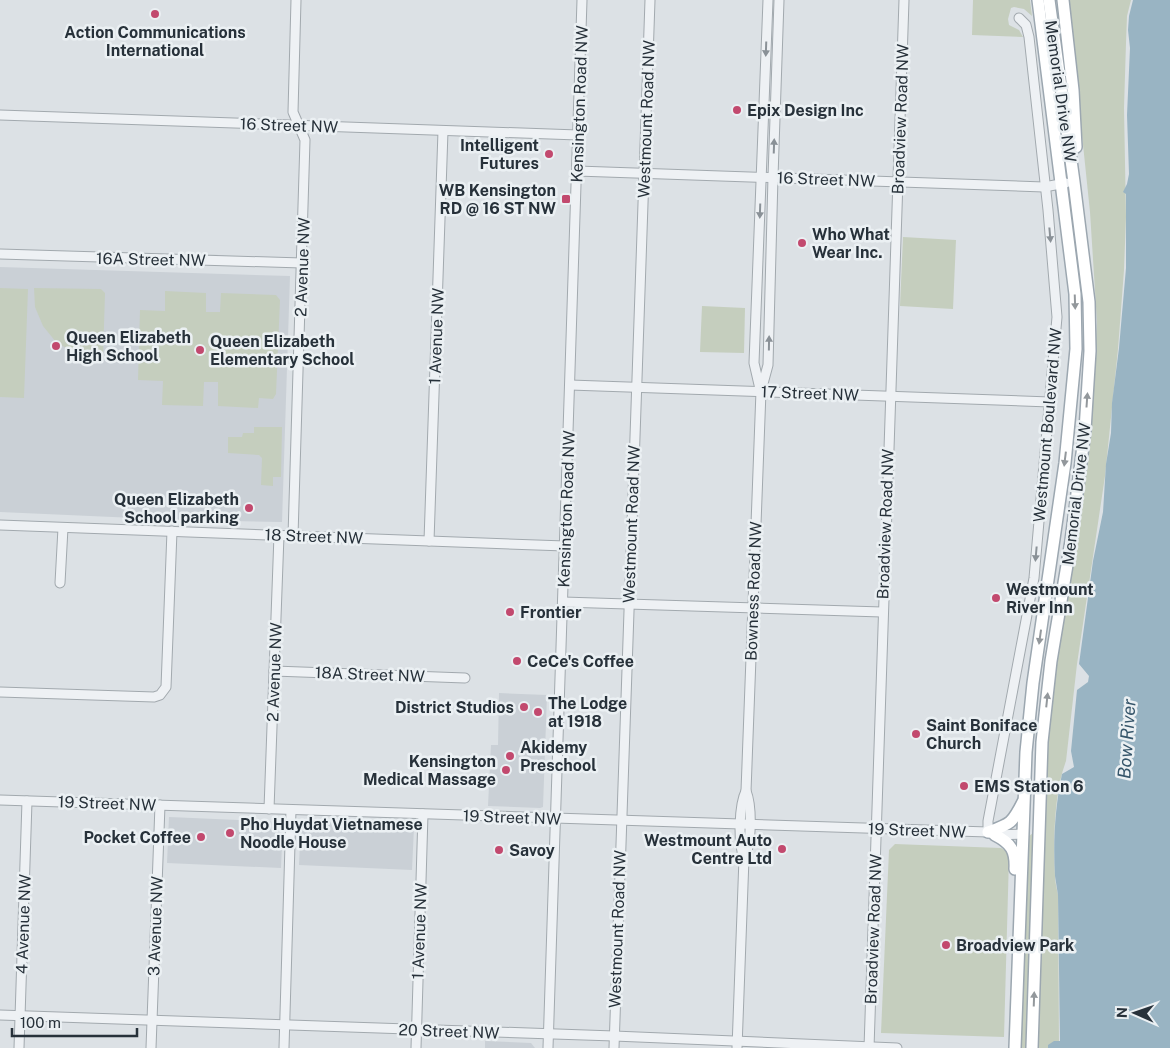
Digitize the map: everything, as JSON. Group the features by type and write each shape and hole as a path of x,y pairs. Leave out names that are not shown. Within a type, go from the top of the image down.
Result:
{"main road":[{"name":"Memorial Drive NW","path":"1032,1048 1042,742 1049,679 1071,541 1085,430 1090,363 1089,302 1074,176 1049,0"},
{"path":"1064,0 1077,156 1074,176"},
{"name":"Memorial Drive NW","path":"1014,1048 1026,752 1033,683 1065,463 1076,349 1075,294 1038,2"},
{"path":"992,834 1013,820 1025,799"},
{"path":"1023,834 1033,825 1040,801"},
{"path":"992,834 1006,840 1012,846 1016,859 1010,1006 1014,1048"}],"street":[{"name":"2 Avenue NW","path":"293,536 305,140 293,112 296,0"},
{"name":"Kensington Road NW","path":"548,1048 582,0"},
{"name":"Westmount Road NW","path":"614,1048 650,0"},
{"name":"Bowness Road NW","path":"761,391 754,363 768,0"},
{"name":"Bowness Road NW","path":"737,1044 744,858 740,850 745,825 742,799 746,791 761,391 768,365 780,0"},
{"name":"Broadview Road NW","path":"869,1047 882,612 904,0"},
{"name":"Westmount Boulevard NW","path":"992,834 990,812 1034,578 1057,318 1030,37 1026,25 1019,18"},
{"name":"16 Street NW","path":"0,115 578,135"},
{"name":"1 Avenue NW","path":"429,541 443,131"},
{"name":"16 Street NW","path":"577,171 1044,187 1061,184 1074,176"},
{"name":"16A Street NW","path":"0,254 302,263"},
{"name":"17 Street NW","path":"570,385 1050,402"},
{"name":"18 Street NW","path":"0,526 565,546"},
{"path":"60,583 62,528"},
{"path":"0,692 154,697 160,695 166,687 172,531"},
{"name":"2 Avenue NW","path":"269,809 278,535"},
{"path":"563,602 882,612"},
{"name":"18A Street NW","path":"274,671 465,678"},
{"name":"19 Street NW","path":"0,800 1023,834"},
{"name":"4 Avenue NW","path":"19,1048 27,801"},
{"name":"3 Avenue NW","path":"151,1048 160,805"},
{"path":"284,1048 291,810"},
{"name":"1 Avenue NW","path":"416,1048 423,814"},
{"name":"20 Street NW","path":"0,1015 614,1036 737,1044 898,1048"}],"shaded area":[{"name":"Queen Elizabeth Elementary School","path":"0,267 290,276 282,522 180,520 0,512"},
{"path":"499,693 547,695 543,807 488,806 491,745 498,745"},
{"path":"169,817 283,822 281,868 167,863"},
{"path":"301,821 411,824 414,827 412,870 299,865"},
{"path":"485,1041 531,1043 535,1048 485,1048"}],"green space":[{"path":"973,0 1030,0 1032,16 1024,9 1014,7 1011,8 1008,19 1009,25 1019,30 1023,37 972,35"},
{"path":"1068,0 1131,0 1127,16 1124,108 1126,217 1118,349 1105,476 1077,664 1066,761 1059,787 1055,817 1054,863 1058,895 1059,1048 1037,1048 1049,722 1092,413 1097,322 1090,212"},
{"path":"903,237 956,240 953,309 900,306"},
{"path":"0,288 28,289 24,398 0,397"},
{"path":"34,288 101,289 105,293 103,358 80,356 56,342 43,326 35,307"},
{"path":"165,291 206,293 206,312 220,312 221,293 276,295 280,300 276,394 273,399 259,398 258,408 218,406 218,382 204,382 203,406 162,405 163,381 138,380 140,310 165,311"},
{"path":"702,306 745,308 744,353 700,352"},
{"path":"254,427 282,427 281,477 273,477 273,486 261,485 262,458 259,455 228,453 228,437 242,437 243,433 254,433"},
{"path":"1033,833 1026,1048 1021,1048 1028,837"},
{"name":"Broadview Park","path":"895,844 1001,848 1006,851 1009,857 1004,1037 881,1033 889,850"}],"water":[{"name":"Bow River","path":"1133,0 1170,0 1170,1048 1048,1048 1048,1045 1054,1041 1060,1041 1058,895 1054,863 1056,812 1062,774 1074,767 1071,751 1077,690 1088,682 1089,676 1079,664 1093,561 1103,512 1106,464 1111,433 1112,403 1126,268 1126,194 1123,192 1129,174 1127,115 1130,48 1128,30"}],"place":[{"name":"Action Communications International","path":"155,14"},
{"name":"Epix Design Inc","path":"737,110"},
{"name":"Intelligent Futures","path":"549,154"},
{"name":"WB Kensington RD @ 16 ST NW","path":"566,199"},
{"name":"Who What Wear Inc.","path":"802,243"},
{"name":"Queen Elizabeth High School","path":"56,346"},
{"name":"Queen Elizabeth Elementary School","path":"200,350"},
{"name":"Queen Elizabeth School parking","path":"249,508"},
{"name":"Westmount River Inn","path":"996,598"},
{"name":"Frontier","path":"510,612"},
{"name":"CeCe's Coffee","path":"517,661"},
{"name":"District Studios","path":"524,707"},
{"name":"The Lodge at 1918","path":"538,712"},
{"name":"Saint Boniface Church","path":"916,734"},
{"name":"Akidemy Preschool","path":"510,756"},
{"name":"Kensington Medical Massage","path":"506,770"},
{"name":"EMS Station 6","path":"964,786"},
{"name":"Pho Huydat Vietnamese Noodle House","path":"230,833"},
{"name":"Pocket Coffee","path":"201,837"},
{"name":"Westmount Auto Centre Ltd","path":"782,849"},
{"name":"Savoy","path":"499,850"},
{"name":"Broadview Park","path":"946,945"}]}
